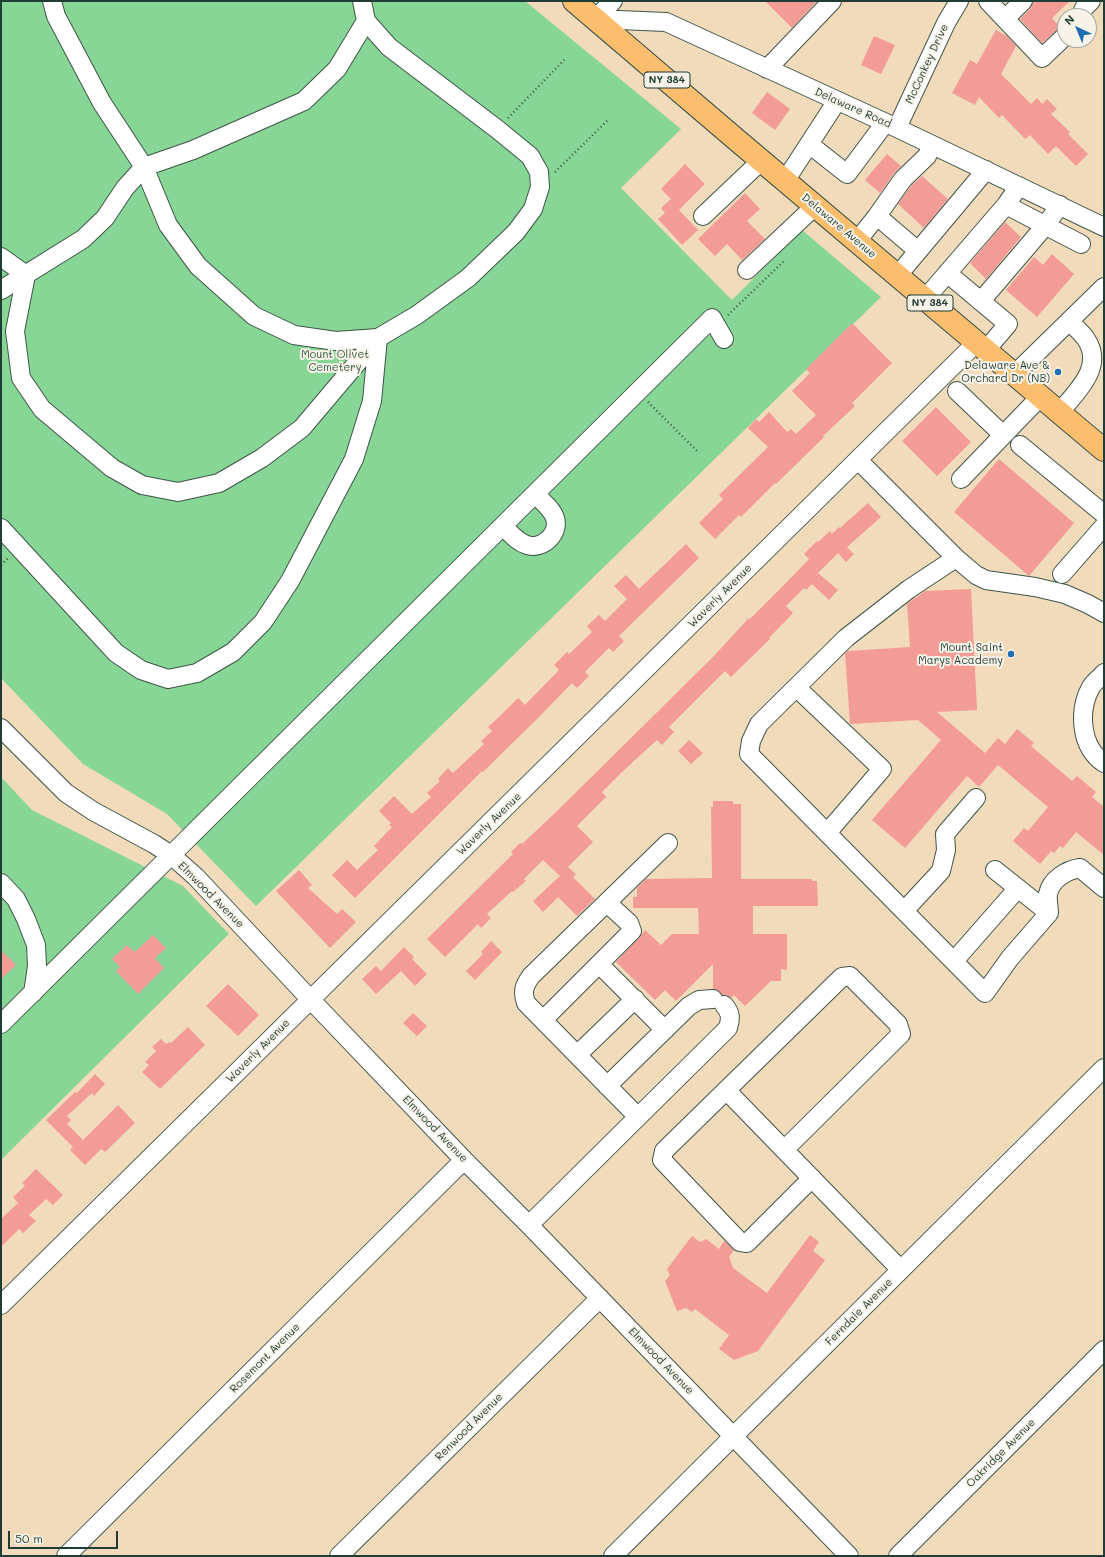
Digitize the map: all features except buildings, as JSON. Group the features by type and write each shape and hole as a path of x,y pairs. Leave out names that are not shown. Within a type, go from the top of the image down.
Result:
{"main road":[{"name":"Delaware Avenue","path":"574,1 761,161 1104,450"}],"street":[{"path":"52,1 56,16 102,103 144,167 168,225 198,266 254,316 294,336 336,341 378,338"},
{"path":"26,275 15,331 21,378 42,409 112,468 142,485 178,492 219,483 262,458 302,428 378,338 417,315 468,278 516,232 533,209 540,186 539,172 530,156 389,47 366,21 362,1"},
{"path":"595,19 613,1"},
{"path":"767,69 832,1"},
{"name":"McConkey Drive","path":"809,144 847,174 891,126 959,1"},
{"path":"988,1 1042,58 1057,44"},
{"path":"1005,19 1023,1"},
{"name":"Delaware Road","path":"595,19 666,22 986,170 1104,227"},
{"path":"1,290 83,239 105,218 125,188 144,167 193,150 304,101 337,69 366,21"},
{"path":"785,181 838,101"},
{"path":"857,241 903,179 927,156 932,145"},
{"path":"703,216 761,161"},
{"path":"898,275 986,170"},
{"path":"925,299 1006,205 1019,186"},
{"path":"1006,205 1081,244"},
{"path":"947,273 981,301 1045,226 1060,205"},
{"path":"747,270 815,206"},
{"path":"877,216 918,251"},
{"path":"1,257 26,275"},
{"path":"1015,374 1104,287"},
{"name":"Waverly Avenue","path":"1,1304 858,460 981,346 1008,324 981,301"},
{"path":"1,1024 712,318 724,339"},
{"path":"1060,412 1088,377 1094,357 1087,340 1069,321"},
{"path":"1,528 116,653 142,670 168,679 197,674 233,652 263,622 290,581 354,459 372,401 378,338"},
{"path":"957,391 1003,435"},
{"path":"961,479 1041,396"},
{"path":"1020,445 1104,514"},
{"path":"858,460 956,558 976,575 986,580 1035,587 1065,594 1104,613"},
{"path":"503,526 519,542 528,546 540,546 549,539 555,530 556,519 551,510 535,494"},
{"path":"1062,574 1104,526"},
{"path":"956,558 909,589 846,638 759,724 751,741 749,754 985,993 1010,958 1049,913 1048,893 1054,882 1070,870 1080,868 1104,888"},
{"path":"1104,673 1092,686 1084,705 1082,725 1088,744 1104,763"},
{"path":"797,688 882,769 827,833"},
{"name":"Elmwood Avenue","path":"1,728 66,793 93,811 171,855 196,877 464,1160 600,1298 849,1556"},
{"path":"904,911 941,871 946,850 945,834 976,798"},
{"path":"638,1117 526,1003 523,994 524,986 531,976 668,843"},
{"path":"996,870 1049,913"},
{"path":"1,883 16,899 36,945 37,966 33,993"},
{"path":"954,961 1018,888"},
{"path":"543,1020 632,931 629,923 607,903"},
{"path":"36,945 49,958 66,960"},
{"path":"599,964 665,1030"},
{"path":"784,1150 901,1034 898,1024 850,976 842,976 664,1151 662,1160 740,1242 747,1243 812,1178"},
{"path":"577,1055 634,999"},
{"path":"529,1225 728,1028 731,1018 728,1010 719,1002 699,1000 688,1006 607,1086"},
{"name":"Ferndale Avenue","path":"613,1556 1104,1068"},
{"path":"726,1090 901,1270"},
{"name":"Rosemont Avenue","path":"66,1556 464,1160"},
{"name":"Renwood Avenue","path":"339,1556 600,1298"},
{"name":"Oakridge Avenue","path":"898,1556 1104,1350"}],"path":[{"path":"497,129 566,58"},
{"path":"540,186 608,120"},
{"path":"712,318 729,315 785,260"},
{"path":"638,392 699,453"}],"green space":[{"name":"Mount Olivet Cemetery","path":"1,1 525,1 681,129 621,188 732,300 802,230 881,297 256,906 167,814 83,764 1,678"},
{"path":"1,777 32,810 183,886 229,934 1,1160"}],"place":[{"name":"Delaware Ave & Orchard Dr (NB)","path":"1058,372"},
{"name":"Mount Saint Marys Academy","path":"1011,654"}]}
